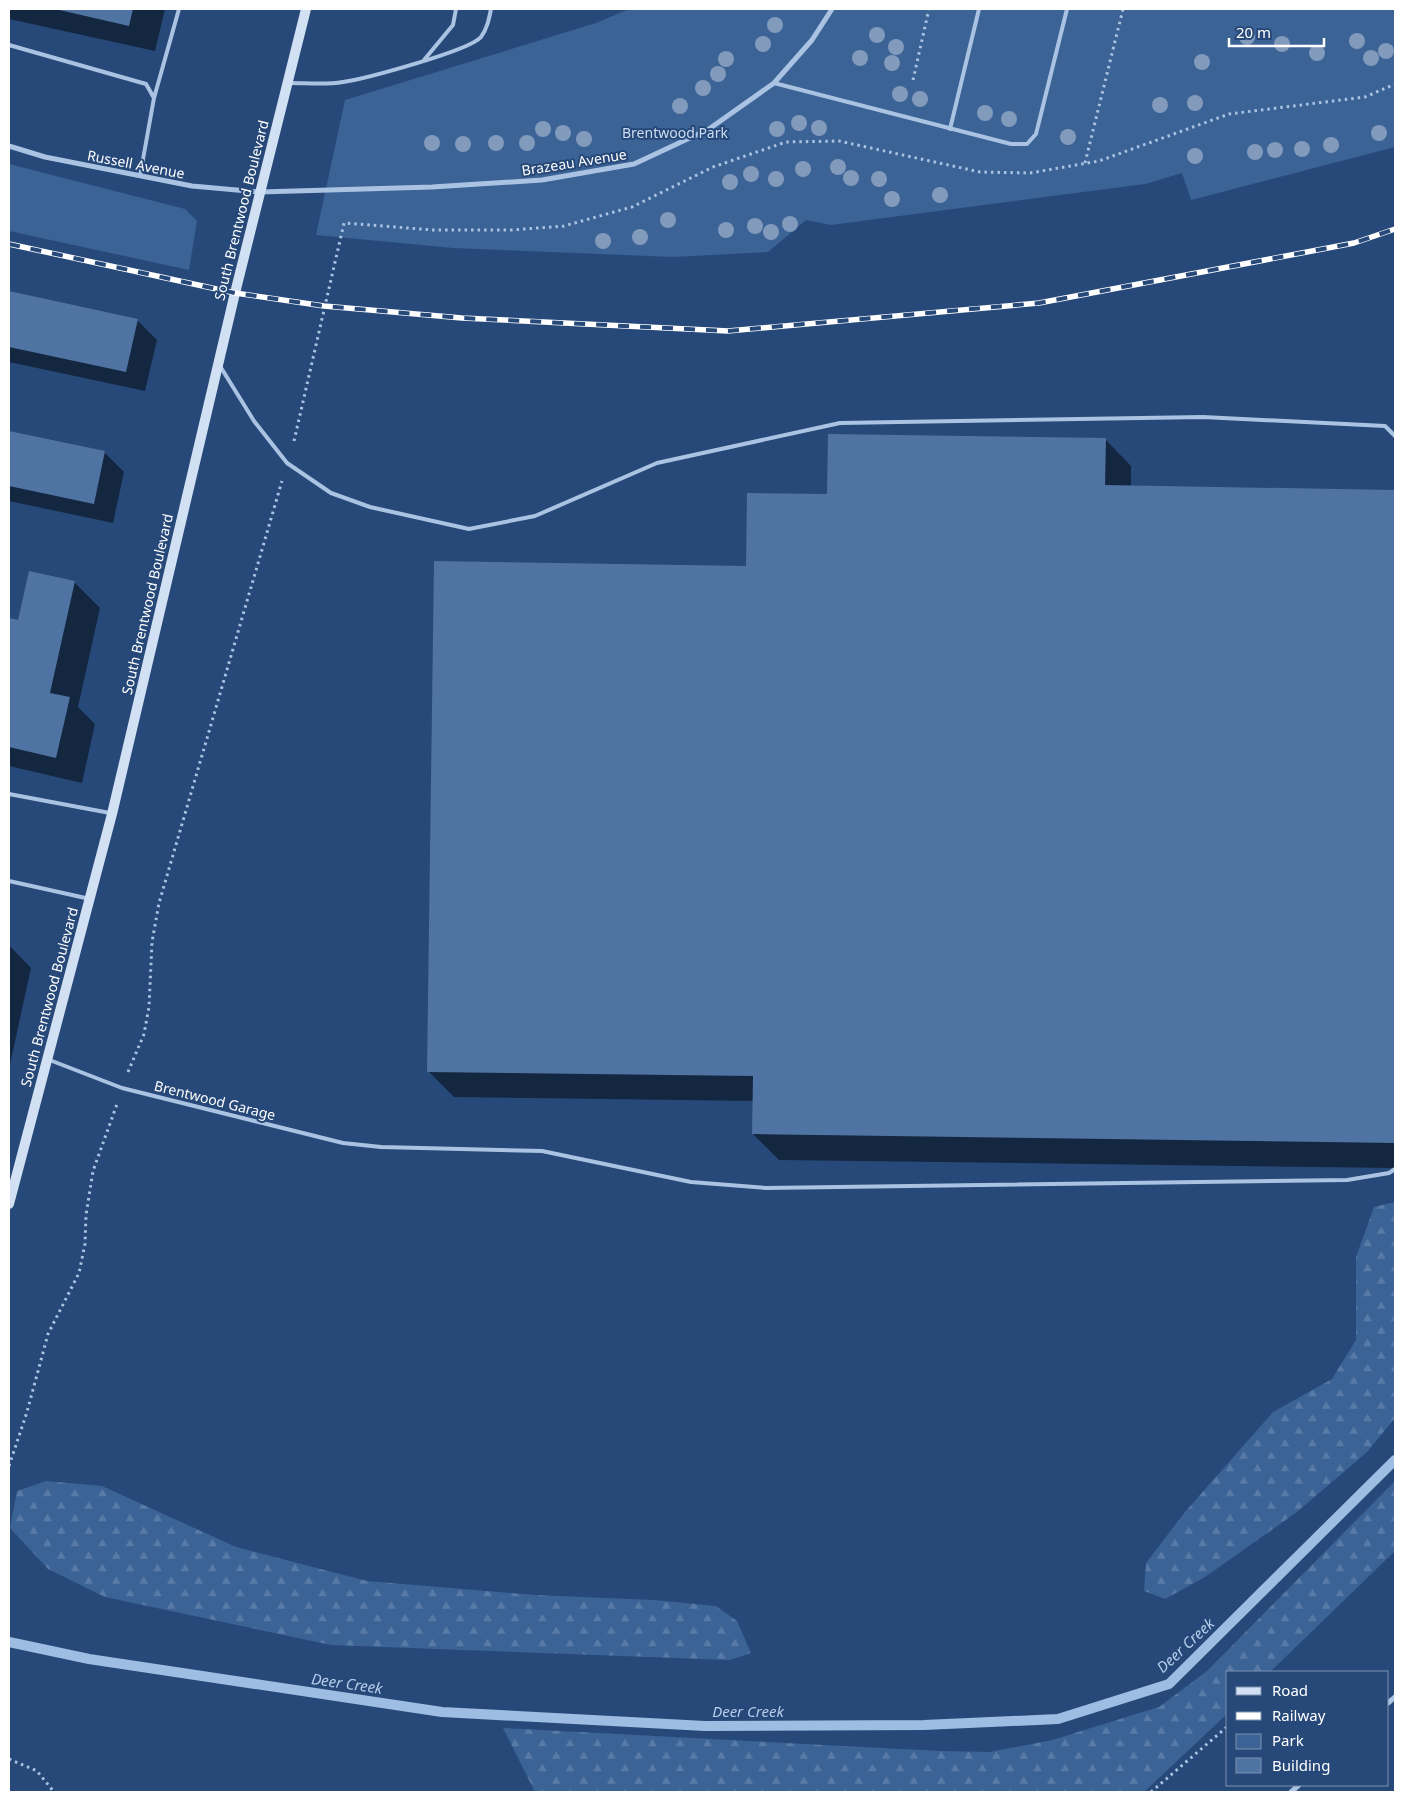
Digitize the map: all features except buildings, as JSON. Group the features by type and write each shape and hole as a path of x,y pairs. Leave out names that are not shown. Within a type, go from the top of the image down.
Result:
{"main road":[{"name":"South Brentwood Boulevard","path":"9,1204 112,814 260,192 306,9"}],"street":[{"name":"Brazeau Avenue","path":"260,192 432,188 542,180 634,164 709,129 774,83 812,40 832,9"},
{"name":"Russell Avenue","path":"9,146 45,157 192,186 260,192"}],"lane":[{"path":"140,176 154,98 179,9"},
{"path":"424,60 453,24 456,9"},
{"path":"287,84 340,83 364,79 455,50 480,38 488,25 491,9"},
{"path":"950,129 979,9"},
{"path":"774,83 1011,144 1027,144 1036,134 1067,9"},
{"path":"9,45 146,84 154,98"},
{"path":"219,364 254,421 287,463 330,493 370,508 469,529 535,516 657,463 840,423 1203,417 1385,426 1395,436"},
{"path":"9,794 112,814"},
{"path":"9,881 90,898"},
{"name":"Brentwood Garage","path":"47,1059 122,1088 343,1144 380,1147 542,1151 691,1182 766,1188 1348,1180 1389,1173 1395,1169"}],"path":[{"path":"913,80 929,9"},
{"path":"1085,163 1123,9"},
{"path":"1151,1792 1226,1728"},
{"path":"9,1759 38,1771 54,1792"}],"green space":[{"name":"Brentwood Park","path":"629,9 1395,9 1395,147 1191,200 1182,173 1145,184 831,225 806,220 768,252 673,257 453,248 316,235 345,100 596,23"},
{"path":"9,164 185,209 197,221 189,270 9,231"},
{"path":"1395,1202 1395,1418 1367,1452 1297,1512 1205,1577 1165,1599 1144,1591 1146,1563 1185,1512 1273,1412 1332,1379 1356,1340 1356,1257 1374,1207"},
{"path":"46,1481 102,1486 236,1547 367,1581 535,1595 654,1600 716,1606 737,1621 751,1653 730,1660 331,1645 105,1597 48,1569 10,1528 17,1491"},
{"path":"1395,1481 1395,1551 1271,1671 1226,1671 1226,1715 1144,1792 535,1792 503,1728 990,1752 1052,1740 1159,1707 1207,1671"}],"waterway":[{"name":"Deer Creek","path":"9,1642 89,1659 442,1712 705,1726 924,1725 1058,1719 1169,1684 1395,1460"}],"railway":[{"path":"9,244 235,293 324,306 462,318 728,331 1039,303 1354,243 1395,229"}]}
